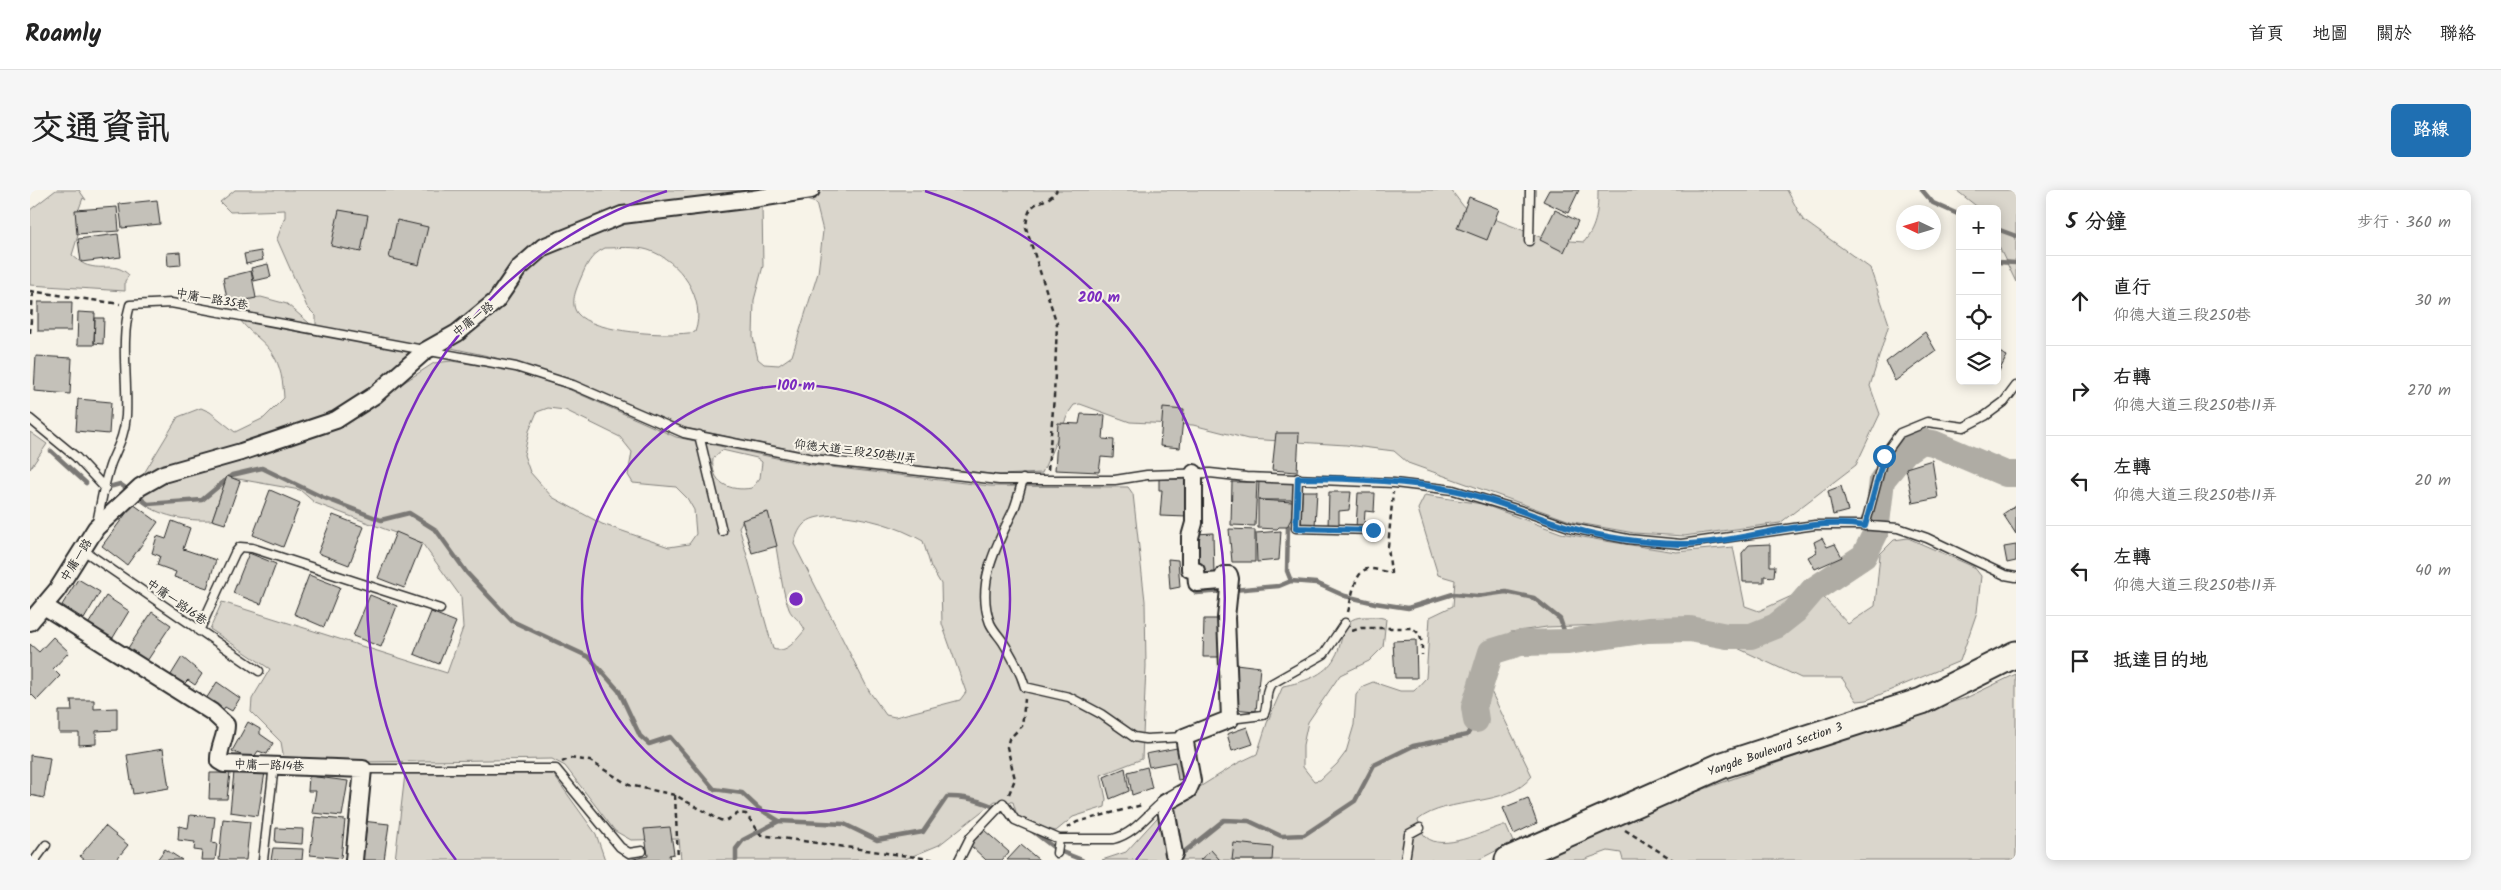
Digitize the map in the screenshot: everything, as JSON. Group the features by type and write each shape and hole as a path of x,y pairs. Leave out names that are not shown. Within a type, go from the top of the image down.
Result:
{"main road":[{"name":"Yangde Boulevard Section 3","path":"1508,860 1724,765 1922,701 2016,654"}],"street":[{"name":"中庸一路","path":"30,622 57,590 96,528 140,487 163,474 241,452 336,420 375,395 425,351 457,333 496,301 518,269 544,247 586,228 622,215 811,190"},
{"path":"1178,857 1165,803 1188,790 1192,780 1184,737 1230,719 1226,618 1230,575 1224,575 1221,581 1197,583 1196,571 1190,569 1190,537 1194,523 1194,473"},
{"name":"中庸一路14巷","path":"44,606 212,712 226,726 226,734 218,756 219,761 224,764 363,769"},
{"path":"354,860 363,769"}],"lane":[{"path":"1529,241 1530,190"},
{"name":"中庸一路35巷","path":"130,306 171,303 372,339 425,351"},
{"path":"96,528 111,463 120,446 124,425 126,322 130,306"},
{"name":"仰德大道三段250巷11弄","path":"425,351 516,368 573,385 684,433 813,459 999,480 1047,478 1115,480 1194,473 1394,483 1453,490 1572,528 1628,539 1672,543 1720,539 1815,526 1898,528 1927,538 2005,575 2016,577"},
{"path":"1868,526 1884,456 1900,434 1927,422 1964,427 1985,416 2004,402 2016,386"},
{"path":"30,419 76,457 105,488"},
{"path":"699,435 722,531"},
{"path":"1298,478 1296,528 1373,530"},
{"path":"1023,479 1014,508 997,541 989,569 986,596 987,612 991,625 1020,671 1025,687 1070,697 1101,714 1134,737 1146,739 1184,737"},
{"path":"199,631 235,552 240,547 252,548 440,609"},
{"name":"中庸一路16巷","path":"83,550 260,671"},
{"path":"1230,719 1263,715 1266,708 1268,687 1324,654 1345,623"},
{"path":"263,860 274,765"},
{"path":"363,769 556,769 620,847 629,853 642,851"},
{"path":"959,860 970,838 1003,803 1014,820 1059,841 1113,839 1132,831 1163,802 1188,790"},
{"path":"1406,860 1410,834 1420,828"},
{"path":"1057,853 1059,841"},
{"path":"35,860 46,845"}],"path":[{"path":"1047,478 1054,397 1057,324 1026,228 1027,215 1034,204 1048,198 1057,190"},
{"path":"30,333 32,292 130,306"},
{"path":"1394,483 1388,547 1391,573 1368,569 1362,571 1358,576 1344,633 1361,628 1412,628 1417,630 1421,637 1422,655"},
{"path":"1003,803 1013,789 1015,779 1007,747 1008,739 1022,726 1025,687"},
{"path":"556,769 570,758 578,758 603,768 629,786 675,795 720,820 725,821 739,813 746,814 762,835 936,860"},
{"path":"675,795 678,860"},
{"path":"1059,841 1069,826 1138,806 1163,802"},
{"path":"1621,828 1673,860"}],"shaded area":[{"path":"56,190 79,190 86,200 83,198 77,214 80,229 72,255 87,265 115,267 124,271 129,275 125,281 125,291 30,285 30,210"},
{"path":"235,190 1451,190 1464,207 1545,239 1584,242 1592,230 1596,218 1598,190 1787,190 1803,220 1870,268 1889,324 1870,386 1880,414 1856,465 1780,523 1684,536 1634,533 1573,522 1408,463 1394,451 1346,445 1248,439 1193,425 1130,422 1080,404 1074,405 1069,412 1042,473 1000,475 814,454 686,428 534,370 493,357 442,346 333,415 140,480 178,417 201,408 210,412 235,432 264,418 284,398 278,363 267,346 238,317 235,300 261,297 287,304 316,329 316,316 307,307 277,239 285,217 285,210 230,212 220,202","holes":["803,199 816,203 823,231 818,273 792,356 779,365 764,364 758,359 753,337 754,300 763,266 762,206 768,203","605,248 648,250 671,262 688,282 694,294 698,319 695,332 669,334 633,332 598,325 585,320 577,313 574,305 574,296 582,275 592,258"]},
{"path":"1956,190 2016,190 2016,282 2001,251 2001,205 1975,205"},
{"path":"451,361 516,371 566,388 676,437 805,464 990,486 1128,487 1133,494 1145,601 1146,666 1142,759 1101,775 1106,799 1105,807 1073,817 1056,831 1019,822 1013,802 995,801 939,845 903,860 681,860 679,839 631,840 615,831 565,766 552,759 363,762 284,759 281,742 251,712 252,699 270,669 210,629 222,602 447,673 463,628 461,597 422,543 315,503 300,490 227,477 212,520 173,517 154,510 138,499 147,488 168,478 338,425 434,363","holes":["548,408 565,410 620,437 632,452 628,475 633,483 676,487 687,498 694,510 696,534 689,544 669,547 602,524 552,497 530,472 524,455 529,431 537,412","722,450 757,458 762,462 760,478 752,488 736,489 729,487 718,480 713,467 713,458","767,512 774,536 785,598 792,614 805,630 795,642 783,650 773,649 739,527 743,520","848,516 870,520 902,531 923,541 931,567 941,584 942,624 966,692 960,700 895,717 886,715 869,691 794,544 804,524 814,518"]},
{"path":"30,432 47,444 30,469"},
{"path":"1425,495 1482,504 1561,533 1605,541 1676,552 1733,547 1745,606 1759,611 1807,589 1817,590 1848,624 1875,606 1880,554 1894,540 1908,538 1974,567 1981,576 1977,612 1960,661 1867,700 1857,701 1842,678 1801,678 1731,645 1687,633 1633,624 1547,627 1511,632 1481,655 1485,679 1532,776 1521,786 1508,793 1445,808 1430,813 1418,820 1422,832 1433,841 1452,842 1506,826 1513,842 1478,860 1102,860 1126,852 1166,808 1238,763 1257,754 1267,723 1283,686 1313,677 1331,664 1346,626 1355,618 1377,617 1386,619 1383,647 1369,661 1340,675 1308,722 1303,745 1303,767 1314,781 1320,780 1337,764 1346,752 1354,725 1356,695 1363,686 1373,682 1400,691 1414,691 1426,678 1430,617 1453,606 1455,580 1438,575 1418,509"},
{"path":"2016,674 2016,860 1623,860 1621,853 1608,851 1583,860 1538,860 1654,807 1913,714 1966,698"},
{"path":"405,774 553,774 596,834 605,860 395,860"}],"building":[{"path":"1549,190 1579,190 1568,213 1543,201"},
{"path":"1469,197 1499,209 1487,240 1457,228"},
{"path":"157,200 160,224 122,228 119,204"},
{"path":"117,207 119,231 77,234 75,210"},
{"path":"339,210 368,215 361,252 331,246"},
{"path":"1555,210 1578,221 1564,252 1540,240"},
{"path":"397,220 428,227 419,265 389,258"},
{"path":"118,234 121,257 81,262 78,239"},
{"path":"261,251 263,260 246,264 244,254"},
{"path":"180,252 181,265 168,266 167,253"},
{"path":"268,264 271,277 254,281 251,268"},
{"path":"251,271 256,298 228,304 223,278"},
{"path":"38,302 72,302 71,331 38,331"},
{"path":"78,312 95,313 94,345 77,345"},
{"path":"95,318 104,318 103,344 94,343"},
{"path":"1925,332 1936,351 1895,381 1886,362"},
{"path":"2001,353 2007,356 2001,367"},
{"path":"36,356 72,358 70,394 34,391"},
{"path":"78,399 111,402 109,434 76,431"},
{"path":"1163,408 1184,410 1180,448 1160,446"},
{"path":"1081,414 1105,415 1103,439 1114,440 1113,458 1101,457 1099,472 1055,470 1058,423 1079,424"},
{"path":"1276,433 1299,433 1297,472 1272,470"},
{"path":"1932,460 1938,498 1913,503 1906,468"},
{"path":"227,476 240,481 225,524 212,520"},
{"path":"1159,479 1189,479 1187,517 1160,516 1162,490 1159,490"},
{"path":"1259,481 1294,481 1293,500 1258,500"},
{"path":"1232,482 1257,482 1255,526 1231,525"},
{"path":"1841,486 1848,511 1833,515 1828,491"},
{"path":"270,490 300,503 283,547 253,535"},
{"path":"1302,491 1317,491 1315,526 1301,525"},
{"path":"1329,492 1351,492 1349,510 1339,511 1339,527 1328,527"},
{"path":"1358,493 1375,493 1374,512 1365,511 1364,527 1356,527"},
{"path":"1258,500 1293,502 1291,519 1287,527 1279,527 1277,529 1258,528"},
{"path":"133,504 158,522 127,565 102,546"},
{"path":"2016,505 2016,534 2003,514"},
{"path":"768,512 777,546 752,553 742,520"},
{"path":"333,515 364,527 349,565 318,553"},
{"path":"172,521 190,528 183,549 216,560 207,588 174,577 176,572 157,565 160,556 152,553 157,536 166,539"},
{"path":"1229,529 1255,530 1255,562 1232,562"},
{"path":"1281,531 1279,560 1257,562 1256,533"},
{"path":"396,532 422,543 404,588 378,578"},
{"path":"1213,533 1214,575 1197,575 1196,534"},
{"path":"1822,538 1827,547 1835,544 1842,557 1815,569 1808,557 1817,552 1814,542"},
{"path":"1770,544 1770,566 1775,566 1774,577 1764,576 1764,582 1743,582 1742,553 1749,545"},
{"path":"2016,545 2016,561 2007,563 2004,547"},
{"path":"249,553 276,564 261,604 233,593"},
{"path":"1168,559 1178,560 1180,587 1170,589"},
{"path":"309,575 340,587 324,627 294,614"},
{"path":"78,579 100,592 84,619 62,605"},
{"path":"370,595 397,606 381,647 353,636"},
{"path":"106,596 129,611 111,641 87,626"},
{"path":"152,612 171,625 147,661 128,648"},
{"path":"431,612 456,622 439,664 414,654"},
{"path":"1204,619 1224,619 1222,657 1203,657"},
{"path":"53,637 69,652 53,669 60,676 37,700 30,693 30,644 39,652"},
{"path":"1416,640 1417,678 1395,678 1393,641"},
{"path":"182,657 202,674 195,685 188,680 180,688 169,678"},
{"path":"1236,664 1260,667 1256,711 1232,709"},
{"path":"217,682 240,698 232,711 225,707 220,714 204,702"},
{"path":"71,700 94,700 94,709 117,708 117,730 96,731 96,744 79,745 79,733 59,733 59,711 72,711"},
{"path":"248,722 260,729 260,734 273,743 267,754 258,751 252,760 232,751"},
{"path":"1247,727 1253,744 1232,751 1227,734"},
{"path":"1182,747 1188,778 1178,780 1175,762 1149,767 1146,754"},
{"path":"163,749 169,788 133,794 127,755"},
{"path":"30,755 50,758 44,798 30,795"},
{"path":"1147,767 1152,788 1132,795 1128,772"},
{"path":"1125,768 1129,791 1110,799 1104,777"},
{"path":"234,772 265,772 258,816 230,812"},
{"path":"210,773 230,773 227,799 209,799"},
{"path":"309,776 348,781 342,816 312,813 316,791 308,791"},
{"path":"1528,798 1537,823 1514,834 1503,808"},
{"path":"190,815 215,817 212,843 217,844 215,860 201,860 202,851 194,850 195,842 178,840 179,826 188,828"},
{"path":"315,817 345,820 341,858 310,855"},
{"path":"223,819 250,822 246,860 219,860"},
{"path":"362,821 389,824 384,860 358,860"},
{"path":"105,826 128,845 116,860 85,860 80,856"},
{"path":"670,827 674,854 669,855 670,860 629,860 648,856 644,829"},
{"path":"276,828 303,829 302,844 275,842"},
{"path":"984,830 1009,852 1002,860 986,860 970,845"},
{"path":"1234,843 1273,847 1272,860 1232,860"},
{"path":"1021,845 1039,860 1007,860"},
{"path":"273,848 303,849 302,860 271,860"},
{"path":"165,849 182,860 157,860"},
{"path":"1211,850 1220,860 1200,860"}],"waterway":[{"path":"1922,190 1933,203 1956,213"},
{"path":"2001,230 2016,236"},
{"path":"2001,262 2016,263"},
{"path":"1476,720 1474,707 1491,652 1520,643 1568,642 1648,630 1690,629 1727,636 1751,636 1776,626 1795,611 1813,590 1864,556 1876,532 1882,480 1905,452 1921,441 1933,443 2006,474 2016,474"},
{"path":"51,451 86,483"},
{"path":"136,495 148,504 202,500 232,475 262,468 322,497 381,520 409,513 436,530 467,573 512,621 589,657 619,691 640,736 649,744 670,737 714,789 742,793 758,808 779,821"},
{"path":"109,487 120,484 130,491"},
{"path":"1288,526 1287,571 1291,581"},
{"path":"1233,590 1279,586 1291,581 1316,583 1345,596 1408,608 1453,594 1477,596 1506,592 1534,598 1560,619 1568,642"},
{"path":"1196,593 1225,591"},
{"path":"1179,856 1224,820 1249,821 1281,836 1304,835 1355,801 1374,765 1413,746 1467,735 1476,720"},
{"path":"736,860 736,849 743,840 779,821 844,824 877,840 923,832 947,797 978,801 1008,814"},
{"path":"1031,830 1057,850 1082,860"}],"route":[{"path":"1373,530 1296,528 1298,478 1394,483 1453,490 1572,528 1628,539 1681,544 1815,526 1865,526 1884,456"}]}
